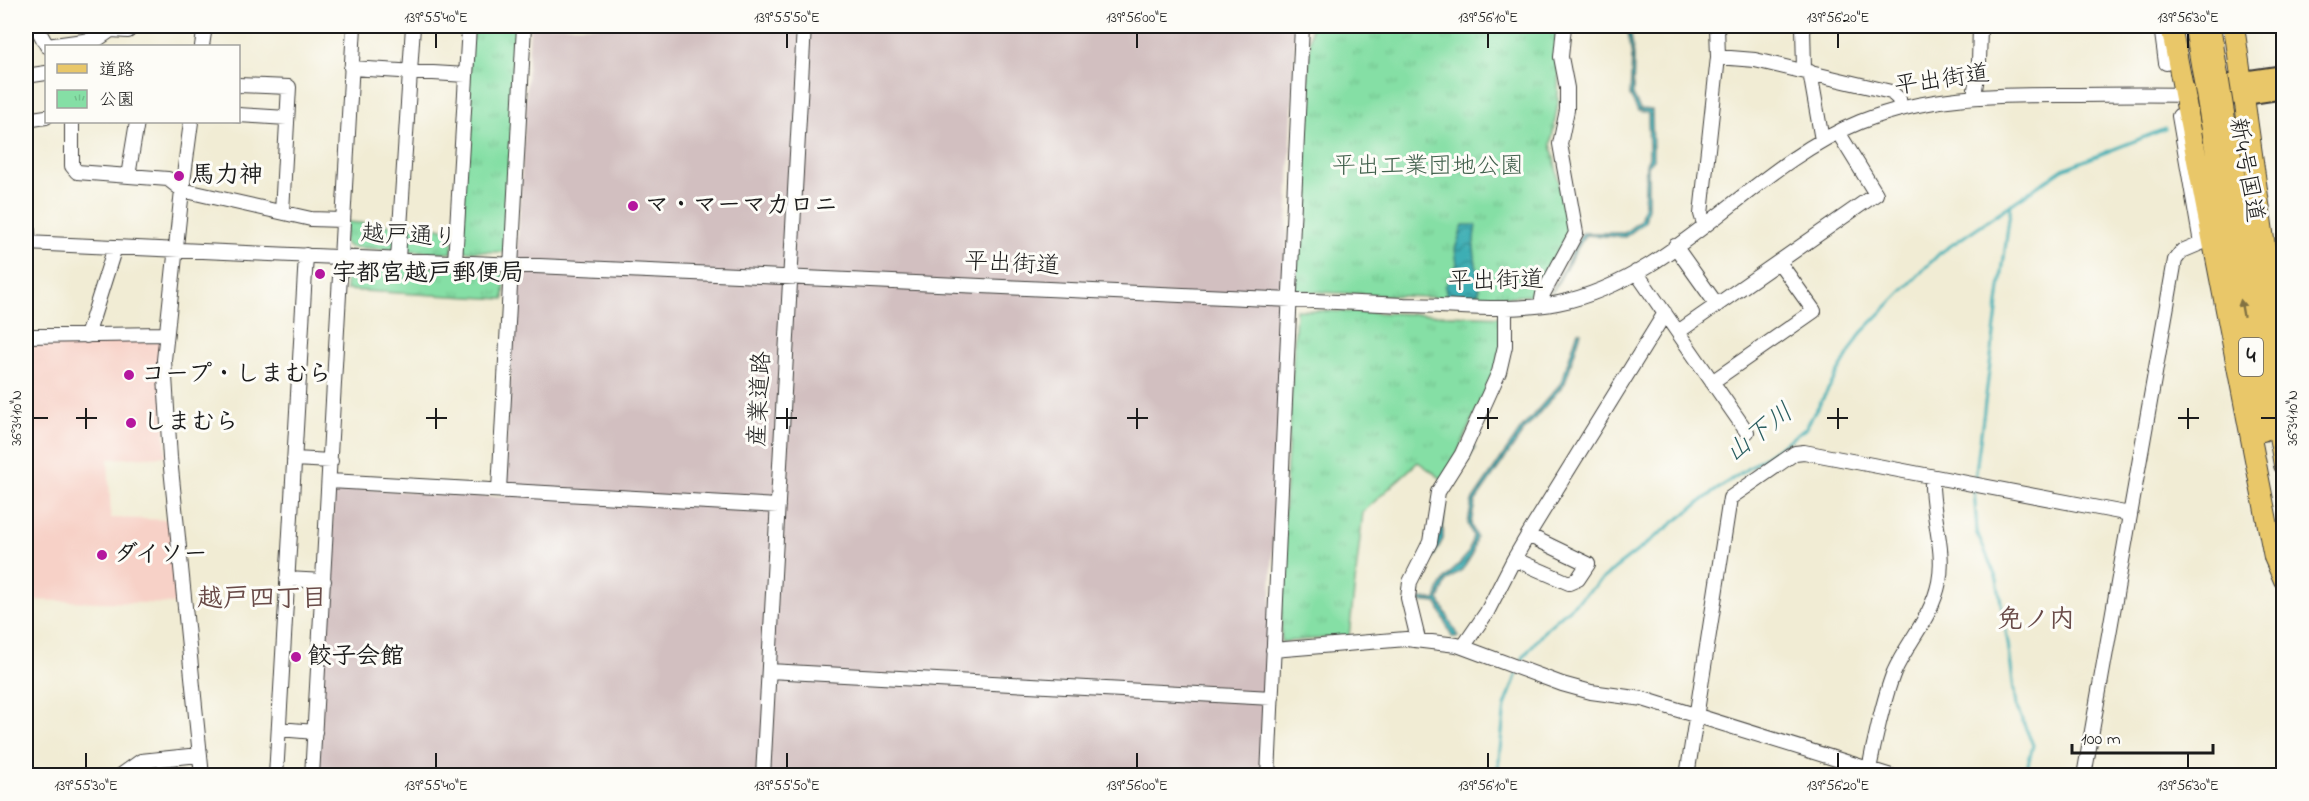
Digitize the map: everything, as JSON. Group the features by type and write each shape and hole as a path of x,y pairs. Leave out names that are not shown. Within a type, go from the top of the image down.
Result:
{"highway":[{"path":"2171,26 2274,557 2283,580"},
{"name":"新4号国道","path":"2195,26 2207,38 2283,573"},
{"path":"2234,26 2283,382"},
{"name":"新4号国道","path":"2221,140 2283,465"}],"main road":[{"path":"2184,100 2244,88 2283,74"},
{"path":"2244,88 2283,90"}],"street":[{"path":"36,26 46,45"},
{"path":"202,45 205,26"},
{"path":"312,776 354,26"},
{"path":"398,259 413,26"},
{"path":"455,262 469,26"},
{"path":"499,490 525,26"},
{"name":"産業道路","path":"763,776 804,26"},
{"path":"1268,776 1302,26"},
{"path":"1541,305 1543,294 1576,233 1560,144 1567,110 1567,88 1562,57 1564,26"},
{"path":"1704,224 1701,214 1718,57 1717,26"},
{"path":"1803,26 1807,71 1822,140"},
{"path":"1974,96 1979,63 1980,26"},
{"path":"2161,26 2166,63"},
{"path":"2242,26 2247,52"},
{"path":"54,45 98,39 111,30 128,31"},
{"path":"1718,57 1755,60 1891,92 1899,99 1900,108"},
{"path":"351,68 466,75"},
{"path":"26,76 45,73"},
{"path":"240,85 289,87 282,212"},
{"name":"平出街道","path":"790,277 1290,300 1505,308 1541,305 1576,298 1636,272 1676,246 1822,140 1900,108 1943,99 1974,96 2184,100"},
{"path":"2084,776 2175,260 2182,251 2201,243 2178,113 2184,100"},
{"path":"240,115 287,118"},
{"path":"26,120 45,117"},
{"path":"72,123 72,166 77,172 168,179 182,190 311,219 342,220"},
{"path":"128,176 136,123"},
{"path":"191,123 165,334 170,458 202,776"},
{"path":"1678,332 1876,194 1838,132"},
{"path":"26,211 27,243"},
{"name":"越戸通り","path":"27,243 790,277"},
{"path":"1676,246 1717,305"},
{"path":"87,336 115,247"},
{"path":"276,776 306,255"},
{"path":"1712,382 1814,311 1779,262"},
{"path":"1636,272 1746,432"},
{"path":"1418,639 1408,598 1410,582 1430,542 1438,492 1462,454 1499,372 1505,346 1505,308"},
{"path":"1463,646 1486,612 1528,535 1665,313"},
{"path":"26,336 165,334"},
{"path":"1687,776 1733,494 1795,453 1804,452 2130,514"},
{"path":"294,459 331,461"},
{"path":"1868,771 1894,672 1934,603 1940,580 1940,555 1931,496 1932,477"},
{"path":"330,481 778,506"},
{"path":"1514,559 1569,583 1578,579 1588,564 1528,535"},
{"path":"287,579 324,581"},
{"path":"1274,650 1418,639 1463,646 1571,686 1643,699 1868,771 1891,776"},
{"path":"769,671 1272,698"},
{"path":"279,729 315,732"},
{"path":"120,776 141,761 199,755"}],"shaded area":[{"path":"530,26 1296,26 1263,775 316,776 334,489 337,487 503,497"},
{"path":"26,338 161,339 166,456 108,459 111,518 172,520 181,604 26,600"}],"green space":[{"path":"471,26 519,26 507,249 502,252 459,251"},
{"name":"平出工業団地公園","path":"1311,26 1559,26 1558,103 1551,144 1570,234 1535,295 1471,299 1295,291"},
{"path":"346,222 454,229 452,253 349,247 344,242"},
{"path":"351,264 498,270 505,278 504,299 346,290 347,267"},
{"path":"1296,310 1505,317 1505,346 1445,481 1418,462 1363,512 1349,636 1281,642 1283,533"}],"water":[{"path":"1627,26 1630,26 1634,57 1633,95 1640,109 1652,110 1653,159 1648,166 1648,207 1645,222 1625,237 1585,235 1552,292 1582,233 1624,233 1640,221 1644,207 1646,164 1649,156 1648,113 1638,111 1630,96 1632,57"},
{"path":"1463,225 1476,225 1474,251 1479,292 1467,299 1447,296 1445,287 1457,264 1455,249"},
{"path":"1578,331 1581,332 1565,383 1523,432 1475,502 1471,524 1476,536 1472,555 1463,569 1447,581 1439,599 1458,637 1452,637 1437,603 1416,601 1414,586 1438,538 1440,495 1472,446 1475,448 1444,497 1443,539 1418,586 1419,599 1436,600 1445,579 1468,554 1473,536 1468,524 1472,501 1521,429 1561,383"}],"waterway":[{"name":"山下川","path":"1521,664 1524,656 1546,629 1614,569 1712,493 1805,429 1861,333 1940,253 2063,169 2165,129"},
{"path":"1975,479 2011,204"},
{"path":"1974,489 1977,532 1997,580 2016,706 2033,745 2025,776"},
{"name":"山下川","path":"1497,776 1505,706 1518,671"}],"place":[{"name":"馬力神","path":"179,176"},
{"name":"マ・マーマカロニ","path":"633,206"},
{"name":"宇都宮越戸郵便局","path":"320,274"},
{"name":"コープ・しまむら","path":"129,375"},
{"name":"しまむら","path":"131,423"},
{"name":"ダイソー","path":"102,555"},
{"name":"餃子会館","path":"296,657"}],"district":[{"name":"越戸四丁目","path":"262,600"},
{"name":"免ノ内","path":"2036,621"}]}
